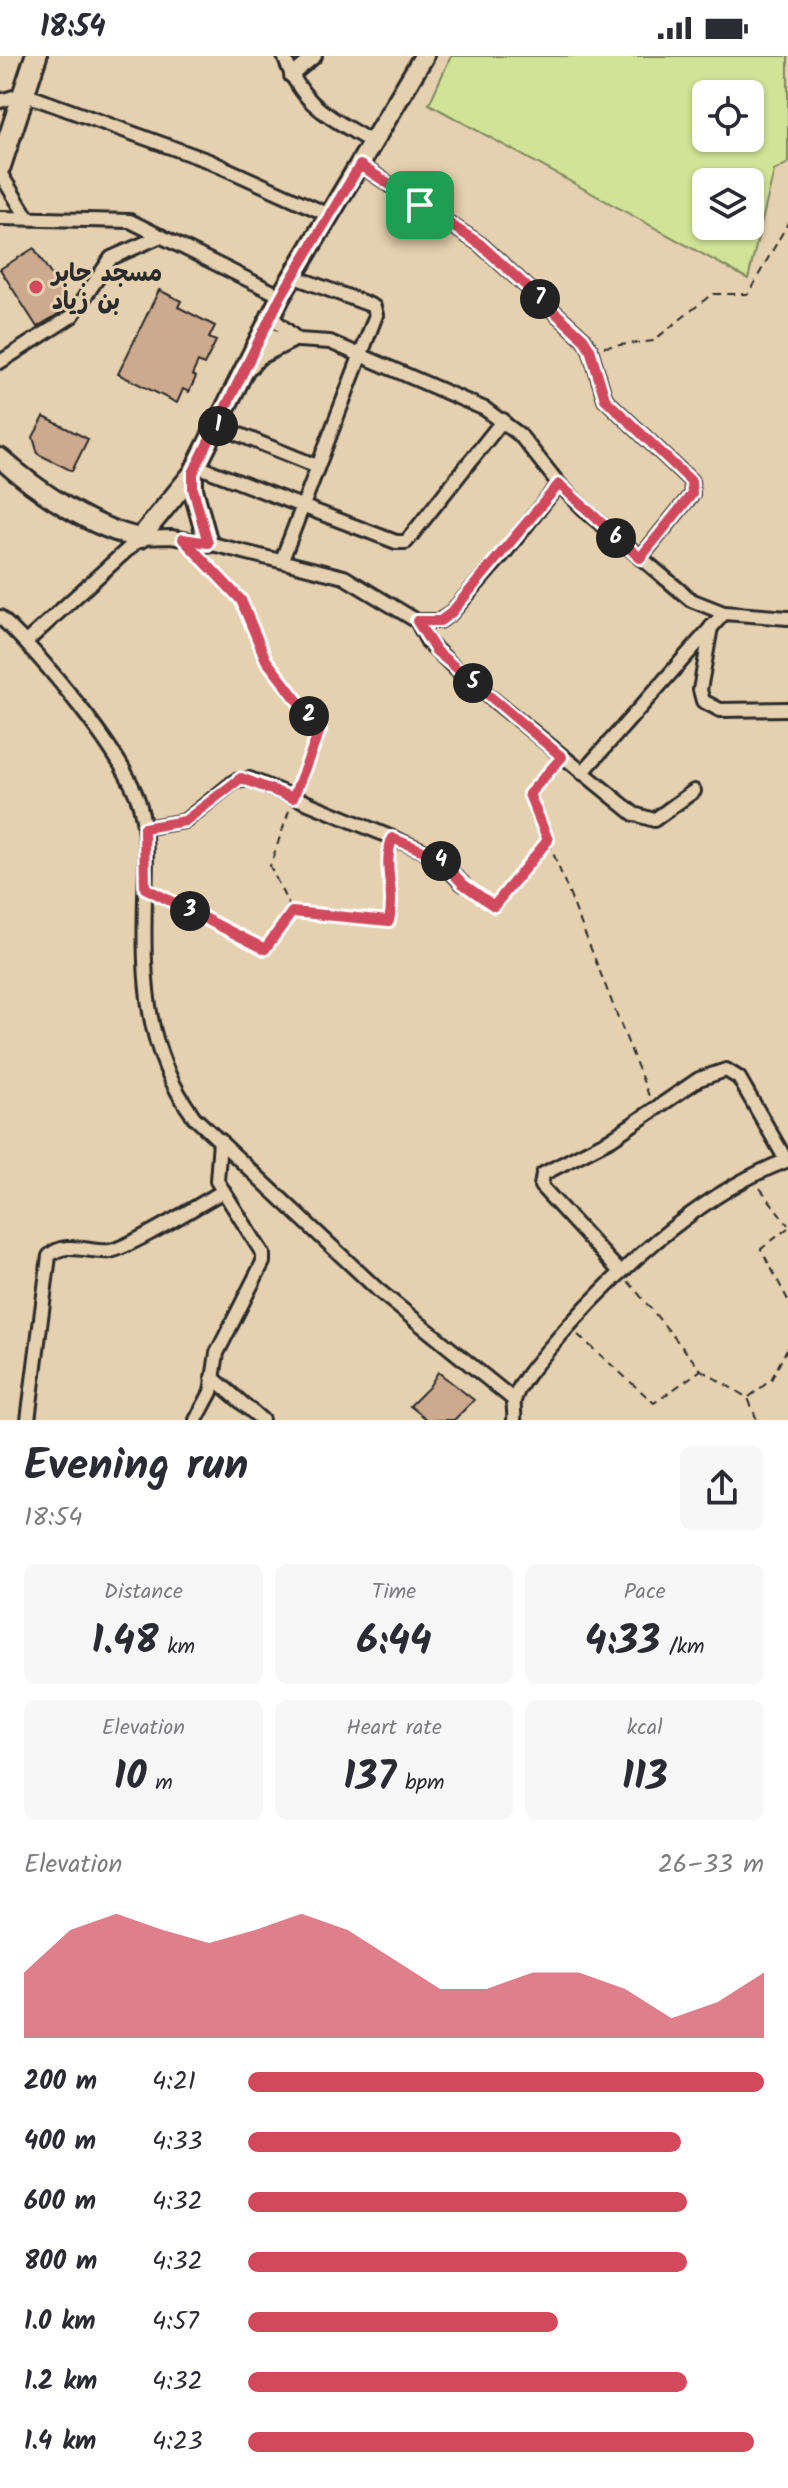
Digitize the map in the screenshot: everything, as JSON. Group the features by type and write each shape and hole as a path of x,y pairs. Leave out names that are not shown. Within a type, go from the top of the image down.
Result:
{"main road":[{"path":"2,156 36,56"}],"street":[{"path":"284,56 297,91 310,103 373,143"},
{"path":"291,76 315,56"},
{"path":"26,642 140,538 195,470 292,276 424,56"},
{"path":"0,101 24,94 209,161 329,215"},
{"path":"360,165 480,244 590,349 605,399 691,481 692,494 640,558"},
{"path":"0,173 27,217"},
{"path":"0,218 130,221 281,296"},
{"path":"0,362 72,316 111,258 161,236"},
{"path":"282,560 317,466 364,355 376,315 374,307 292,276"},
{"path":"266,324 294,339 330,342 364,355 503,420 536,452 559,484 691,600 724,613 788,618"},
{"path":"245,369 258,355 294,339"},
{"path":"195,470 396,542 406,542 503,420"},
{"path":"218,426 317,466"},
{"path":"0,458 69,506 125,535 208,543 344,577 417,621 436,651 562,757 646,820 660,817 694,791"},
{"path":"195,470 193,489 208,543"},
{"path":"417,621 440,621 451,613 559,484"},
{"path":"582,773 724,613"},
{"path":"0,617 26,642 126,771 140,806 144,828 146,981 152,1027 162,1064 194,1117 378,1290 514,1400"},
{"path":"711,627 700,690 703,701 720,710 788,709"},
{"path":"144,828 185,821 241,778 438,857 463,884"},
{"path":"514,1420 514,1400 538,1362 620,1272 751,1176 787,1160 733,1072 726,1070 699,1079 611,1139 539,1179 541,1186 620,1272"},
{"path":"196,1420 211,1392 217,1353 263,1262 263,1254 222,1192 215,1172 220,1140"},
{"path":"28,1420 49,1256 55,1250 68,1248 115,1249 222,1192"},
{"path":"212,1377 262,1420"}],"path":[{"path":"590,349 653,341 712,294 748,294 788,223"},
{"path":"183,539 241,600 266,660 320,730 270,866 292,912"},
{"path":"562,757 529,794 654,1108"},
{"path":"292,912 389,921 394,897 385,860 392,838"},
{"path":"463,884 494,906 548,840"},
{"path":"145,888 265,949 292,912"},
{"path":"751,1176 788,1227 761,1249 788,1300"},
{"path":"620,1272 701,1370 748,1398 757,1420"},
{"path":"568,1326 654,1403 701,1370"},
{"path":"748,1398 771,1380 788,1347"},
{"path":"781,1361 788,1362"}],"green space":[{"path":"451,56 788,56 788,163 774,171 764,213 764,168 692,168 692,240 757,240 748,279 429,104"}],"building":[{"name":"مسجد جابر بن زياد","path":"34,248 71,306 37,327 0,269"},
{"path":"159,290 181,301 178,307 215,326 209,338 216,341 204,365 198,362 189,392 183,389 177,403 118,374"},
{"path":"44,417 88,439 72,471 38,454 33,437"},
{"path":"438,1372 474,1400 454,1420 428,1420 410,1406 429,1387"}],"place":[{"name":"مسجد جابر بن زياد","path":"36,287"}],"route":[{"path":"360,165 420,205 480,244 583,338 590,349 605,399 614,411 691,481 692,494 640,558 559,484 451,613 440,621 417,621 436,651 562,757 529,794 548,840 494,906 463,884 438,857 392,838 385,860 394,897 389,921 292,912 265,949 145,888 144,828 185,821 241,778 293,798 320,730 266,660 241,600 183,539 208,543 193,489 193,473 270,316 360,165"}]}
